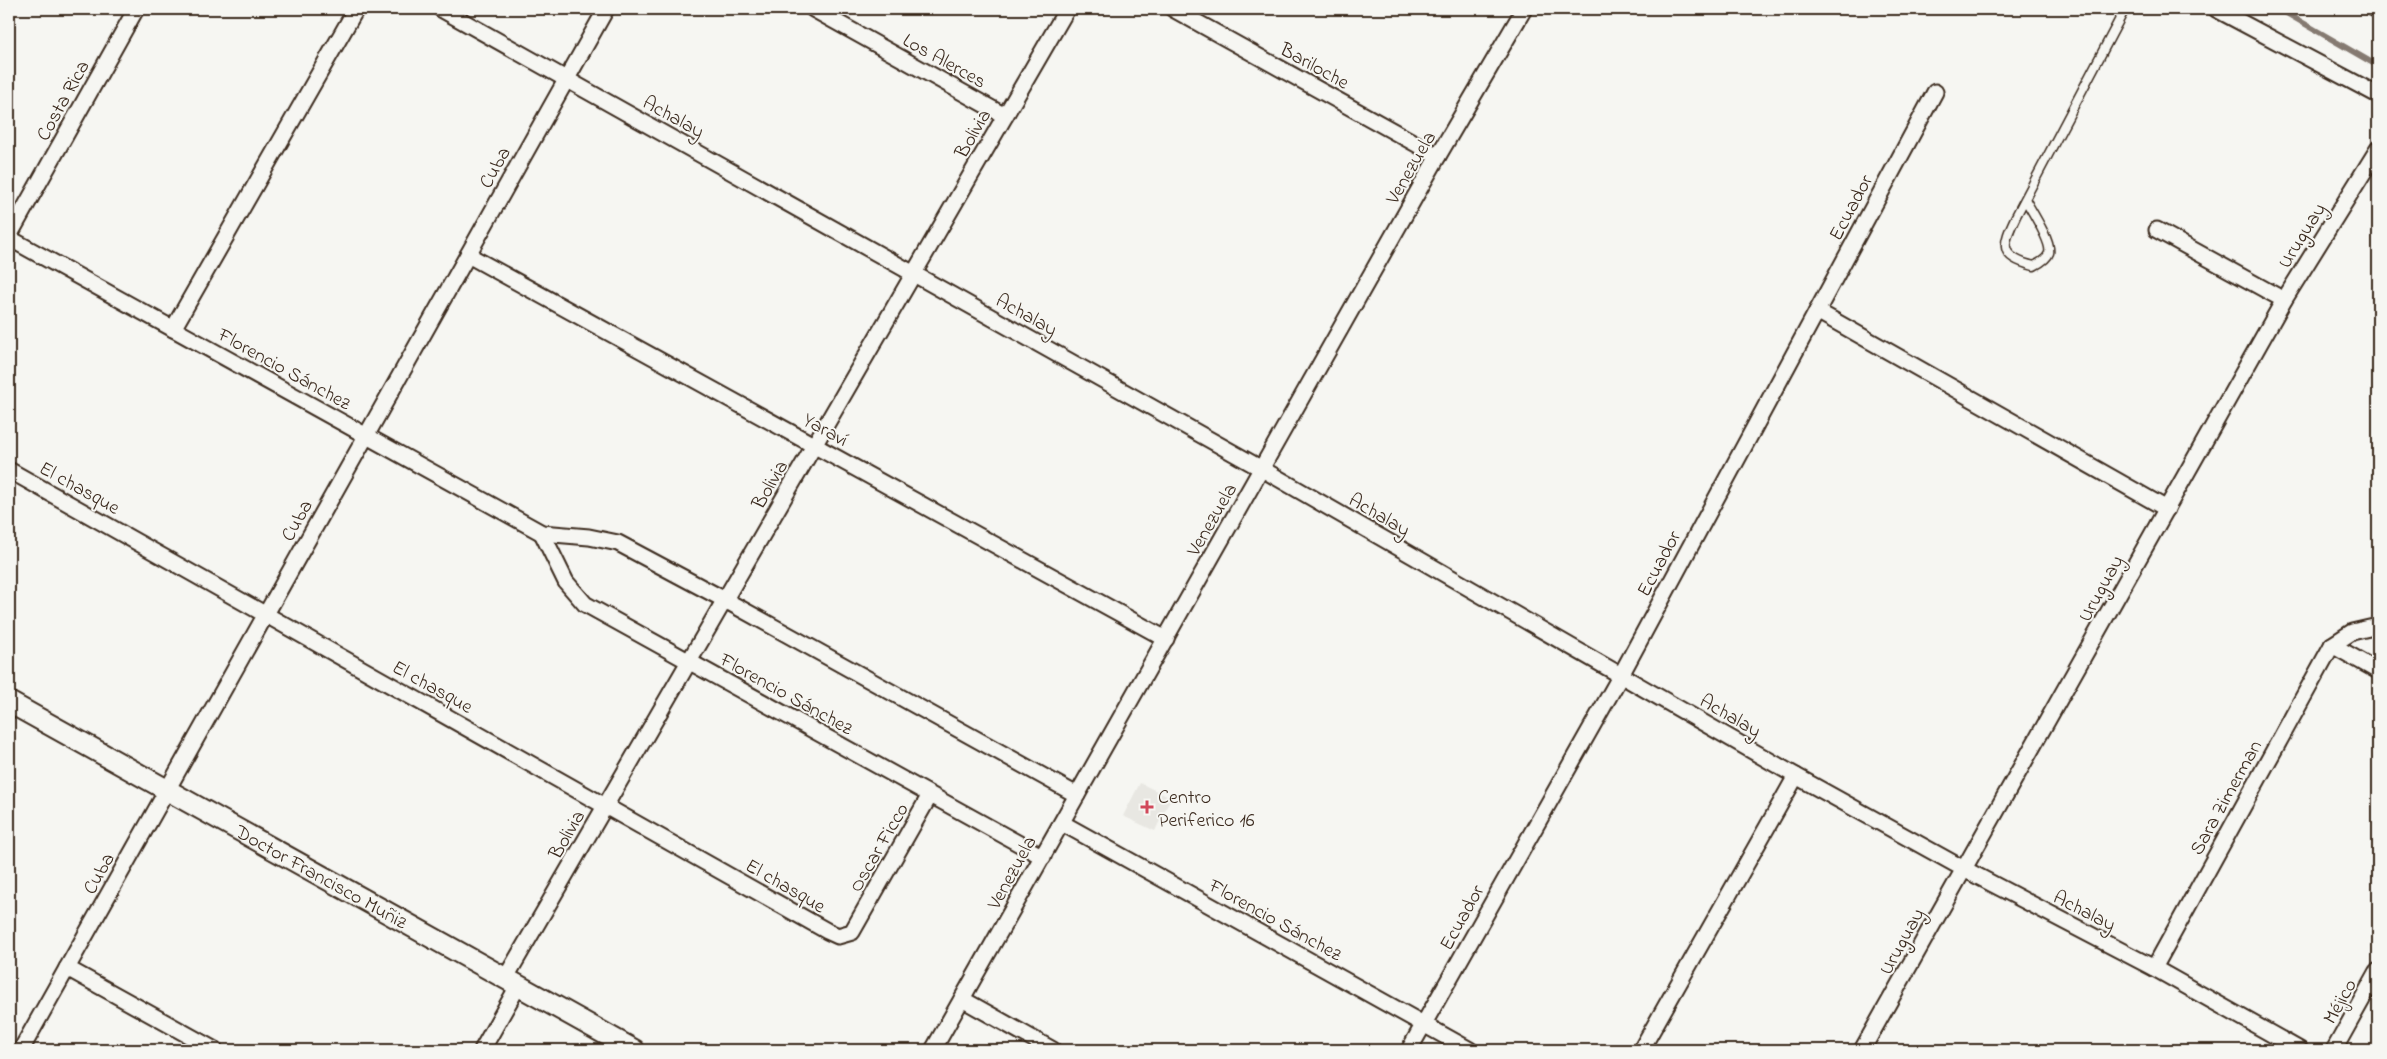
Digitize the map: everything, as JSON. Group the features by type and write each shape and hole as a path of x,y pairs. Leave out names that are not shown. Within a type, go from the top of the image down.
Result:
{"main road":[{"name":"Doctor Francisco Muñiz","path":"9,702 634,1050"}],"street":[{"name":"Costa Rica","path":"9,237 136,9"},
{"path":"173,329 356,9"},
{"name":"Achalay","path":"442,9 1262,469 1796,776 1964,869 2154,968 2300,1050"},
{"name":"Cuba","path":"21,1050 606,9"},
{"name":"Los Alerces","path":"814,9 1005,116"},
{"name":"Bolivia","path":"482,1050 512,982 606,806 1067,9"},
{"name":"Bariloche","path":"1173,9 1438,156"},
{"name":"Venezuela","path":"933,1050 1438,156 1524,9"},
{"path":"2216,9 2378,95"},
{"name":"Ecuador","path":"1409,1050 1621,675 1935,92"},
{"name":"Uruguay","path":"1862,1050 2284,300 2378,149"},
{"path":"2157,230 2284,300"},
{"name":"Florencio Sánchez","path":"9,237 542,533 589,537 618,544 725,600 1077,795"},
{"name":"Yaraví","path":"468,255 1166,639"},
{"path":"1816,311 2167,509"},
{"name":"El chasque","path":"9,470 838,936"},
{"name":"Florencio Sánchez","path":"542,533 566,582 585,604 1043,857"},
{"path":"2378,626 2352,632 2332,645 2378,671"},
{"name":"Sara Zimerman","path":"2154,968 2332,645"},
{"path":"1641,1050 1796,776"},
{"name":"Oscar Ficco","path":"838,936 852,932 930,795"},
{"name":"Florencio Sánchez","path":"1062,823 1470,1050"},
{"path":"67,968 214,1050"},
{"name":"Méjico","path":"2334,1050 2378,971"},
{"path":"962,999 1053,1050"}],"lane":[{"path":"2025,199 2049,245 2049,254 2044,260 2034,266 2016,261 2008,254 2005,239 2025,199 2125,9"}],"shaded area":[{"name":"Centro Periferico 16","path":"1140,783 1171,798 1155,831 1123,816"}],"waterway":[{"path":"2279,9 2378,66"}],"railway":[{"path":"2361,9 2378,18"}],"place":[{"name":"Centro Periferico 16","path":"1147,807"}]}
